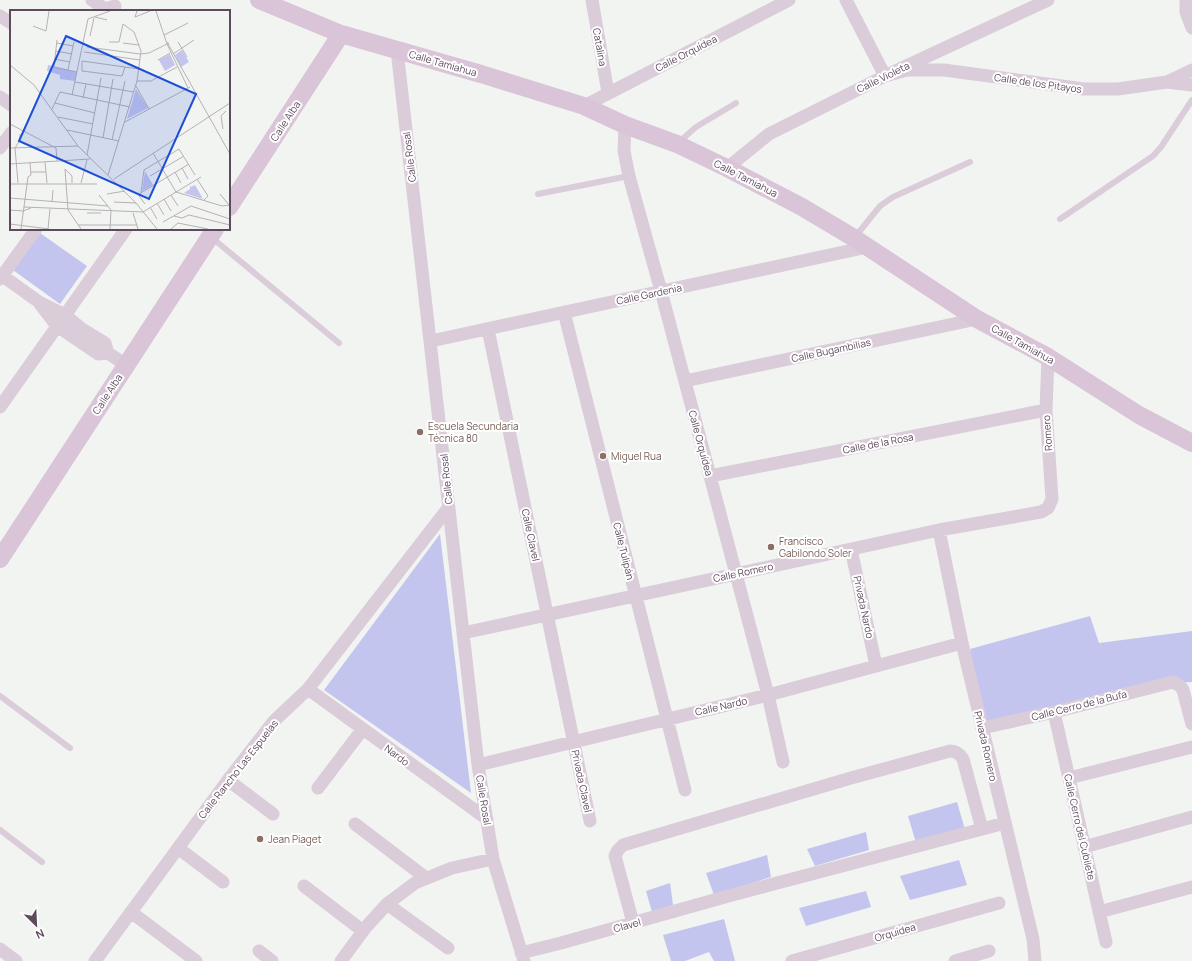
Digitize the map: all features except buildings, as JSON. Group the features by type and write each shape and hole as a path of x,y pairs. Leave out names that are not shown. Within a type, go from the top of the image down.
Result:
{"street":[{"name":"Calle Tamiahua","path":"258,0 341,34 482,74 584,106 624,124 677,144 802,207 977,319 1048,357 1140,415 1192,443"},
{"name":"Catalina","path":"592,0 608,94"},
{"name":"Calle Orquídea","path":"584,106 789,0"},
{"path":"846,0 885,76"},
{"name":"Calle Violeta","path":"727,168 769,134 885,76 1048,0"},
{"path":"1186,0 1186,12 1192,28"},
{"path":"97,6 105,9 115,6"},
{"path":"0,16 10,22"},
{"name":"Calle Alba","path":"230,205 341,34"},
{"name":"Calle Rosal","path":"397,50 478,765 493,859 523,957"},
{"name":"Calle de los Pitayos","path":"885,76 907,70 944,70 1084,89 1118,89 1167,82 1192,85"},
{"path":"1167,82 1192,70"},
{"path":"0,97 10,104"},
{"name":"Calle Orquídea","path":"624,124 624,151 628,176 685,381 768,695 783,762"},
{"path":"0,148 10,134"},
{"path":"35,230 1,276 39,302 65,315 82,329 105,344 108,353 126,365"},
{"path":"0,407 125,230"},
{"name":"Calle Alba","path":"0,559 212,233"},
{"name":"Calle Gardenia","path":"431,341 661,291 860,243"},
{"path":"39,302 57,326 98,354 108,353"},
{"name":"Calle Tulipán","path":"564,312 685,790"},
{"name":"Calle Bugambilias","path":"685,381 977,319"},
{"name":"Calle Clavel","path":"488,329 574,742"},
{"name":"Romero","path":"1048,357 1046,410 1052,499 1048,508"},
{"name":"Calle de la Rosa","path":"710,476 1046,410"},
{"name":"Calle Rancho Las Espuelas","path":"95,961 228,780 274,721 308,689 449,507"},
{"name":"Calle Romero","path":"463,633 939,530 1035,514 1048,508"},
{"name":"Privada Romero","path":"939,530 962,642 1032,939 1035,961"},
{"name":"Privada Nardo","path":"851,549 876,666"},
{"name":"Calle Nardo","path":"478,765 768,695 962,642"},
{"name":"Calle Cerro de la Bufa","path":"982,728 1054,712 1170,682 1176,683 1183,690 1192,724"},
{"name":"Nardo","path":"308,689 362,730 487,819"},
{"name":"Calle Cerro del Cubilete","path":"1054,712 1106,942"},
{"path":"318,788 362,730"},
{"name":"Privada Clavel","path":"574,742 590,821"},
{"path":"1069,778 1192,747"},
{"path":"633,922 615,856 623,845 851,778 950,751 960,754 963,759 982,829"},
{"path":"228,780 273,814"},
{"path":"1084,847 1192,817"},
{"name":"Clavel","path":"523,957 561,943 633,922 1005,823"},
{"path":"355,824 426,878"},
{"path":"178,848 223,882"},
{"path":"341,961 363,931 387,904 415,883 452,868 493,859"},
{"path":"304,886 363,931"},
{"path":"1099,912 1192,887"},
{"name":"Orquídea","path":"792,961 999,903"},
{"path":"387,904 448,948"},
{"path":"131,912 196,961"},
{"path":"0,949 16,961"},
{"path":"259,951 272,961"},
{"path":"955,961 989,951"}],"lane":[{"path":"1060,220 1152,156 1161,147 1192,100"},
{"path":"677,144 696,127 736,103"},
{"path":"860,243 880,206 893,197 970,162"},
{"path":"538,194 628,176"},
{"path":"212,233 339,343"},
{"path":"0,696 70,748"},
{"path":"0,830 42,862"}],"shaded area":[{"path":"40,233 87,266 60,304 13,270"},
{"path":"440,534 471,793 324,690"},
{"path":"1090,616 1099,643 1192,631 1192,682 1176,683 982,728 970,649"},
{"path":"957,802 966,833 917,846 908,816"},
{"path":"866,832 869,850 815,866 807,849"},
{"path":"767,855 771,877 714,895 706,873"},
{"path":"959,860 967,885 910,900 900,876"},
{"path":"670,883 673,905 652,912 646,891"},
{"path":"866,891 871,907 806,926 799,908"},
{"path":"724,919 735,961 714,961 709,952 685,961 671,961 663,935"}],"place":[{"name":"Escuela Secundaria Técnica 80","path":"420,432"},
{"name":"Miguel Rua","path":"603,456"},
{"name":"Francisco Gabilondo Soler","path":"771,547"},
{"name":"Jean Piaget","path":"260,839"}]}
